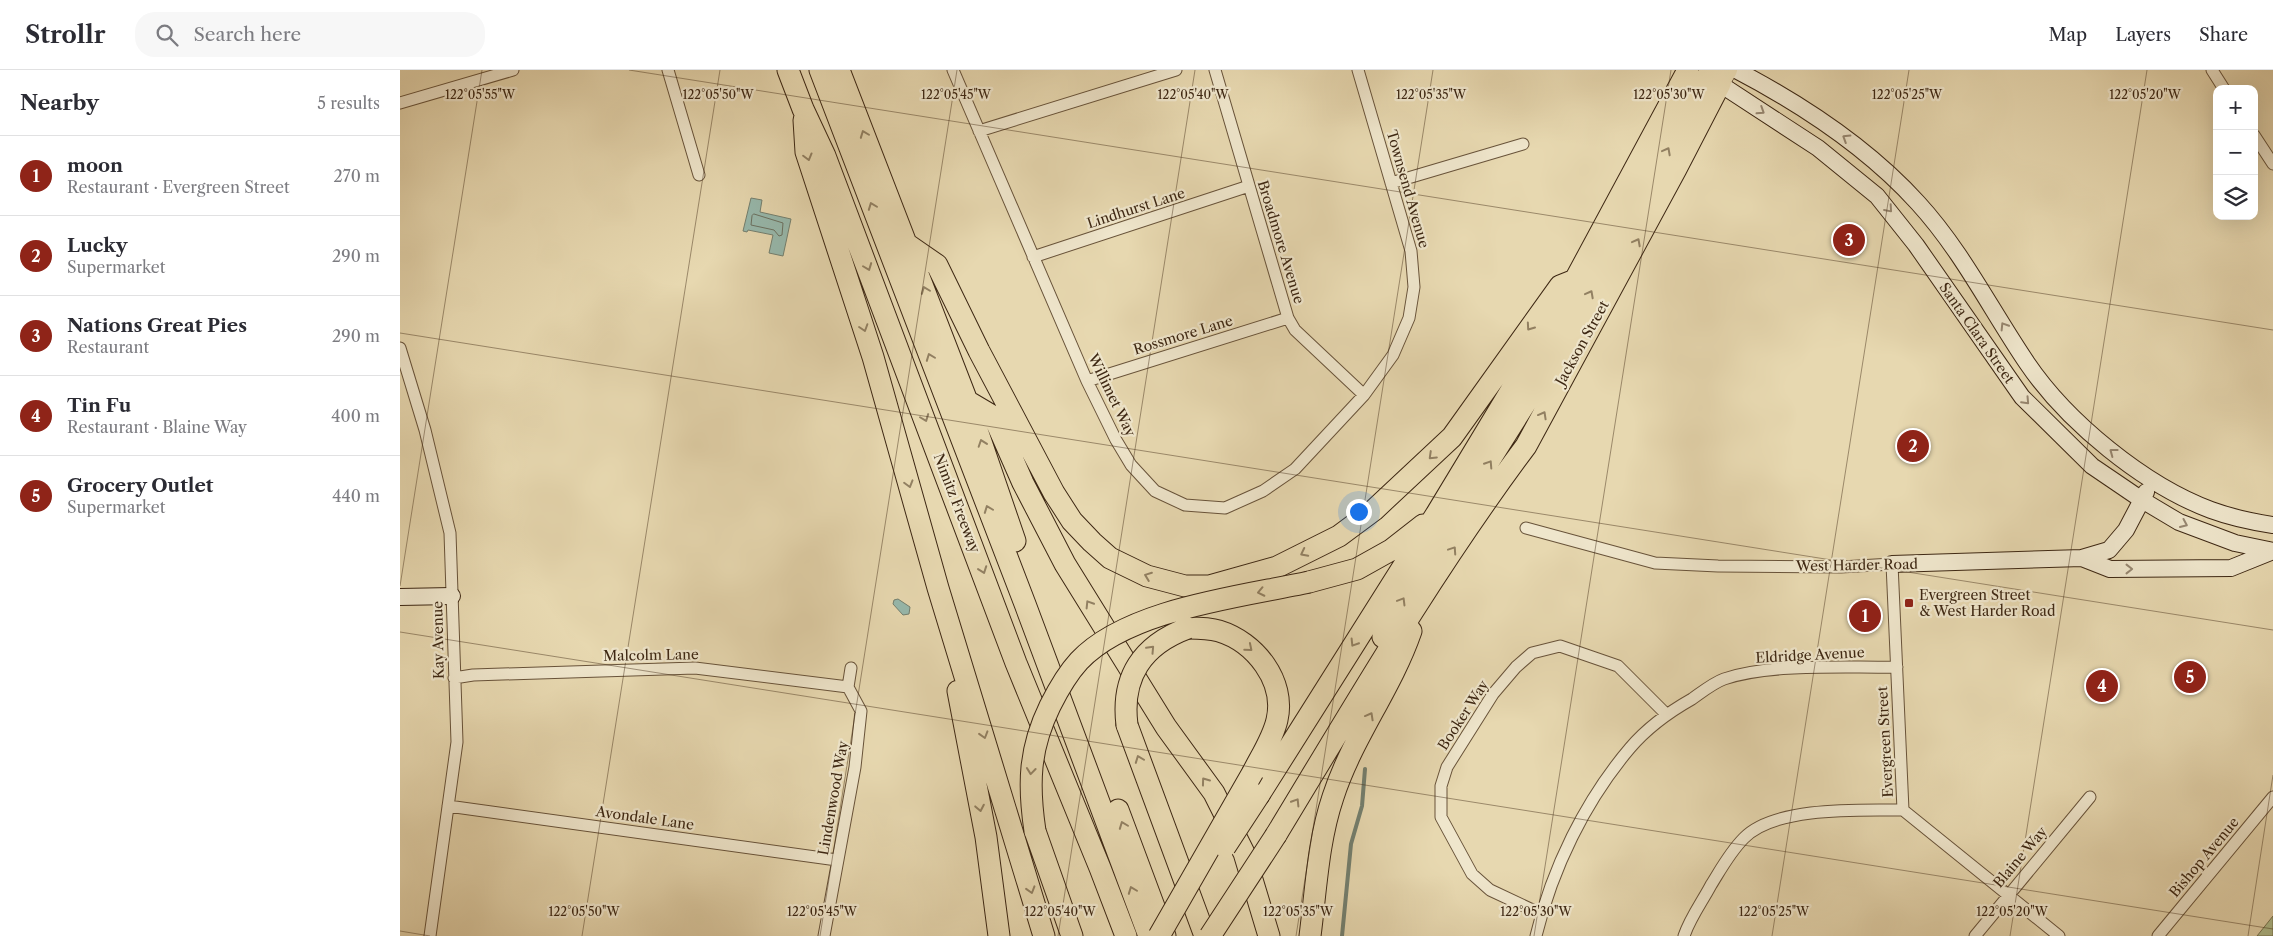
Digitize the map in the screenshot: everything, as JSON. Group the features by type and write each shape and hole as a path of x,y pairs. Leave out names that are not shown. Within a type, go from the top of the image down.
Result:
{"highway":[{"name":"Nimitz Freeway","path":"788,70 803,109 826,156 1016,663 1126,936"},
{"path":"808,70 829,127 826,156"},
{"path":"820,70 1029,614 1149,936"},
{"path":"839,70 908,244 967,401 1022,560 1165,936"},
{"path":"1165,936 1259,795 1437,513 1570,293 1574,280 1688,70"},
{"path":"1316,769 1399,604 1567,337 1718,74"},
{"name":"Jackson Street","path":"1426,591 1496,486 1526,446 1667,186 1718,74"},
{"path":"803,109 806,152 873,357 938,588 1044,936"},
{"path":"908,244 937,265 996,384 1054,493 1072,521 1110,558 1147,576 1185,586 1209,586 1276,567 1339,536 1374,510 1452,437 1560,286 1574,280"},
{"path":"967,401 994,417 1023,483 1064,564 1166,727 1214,793 1244,853 1269,936"},
{"path":"1072,936 1035,831 1030,797 1030,777 1039,732 1059,688 1078,662 1095,647 1115,634 1148,619 1357,569 1390,550 1437,513"},
{"path":"938,588 986,837 999,936"},
{"path":"1310,936 1321,845 1333,796 1365,725 1401,660 1426,591"},
{"path":"1210,936 1276,834 1426,591"},
{"path":"1159,936 1252,772 1268,743 1277,720 1279,698 1267,666 1248,646 1220,631 1188,628 1170,635 1155,645 1140,662 1128,683 1124,704 1127,726 1205,936"},
{"path":"1324,936 1330,857 1349,760"}],"main road":[{"name":"Santa Clara Street","path":"1736,70 1853,142 1885,169 1937,226 1969,270 2027,363 2064,408 2109,450 2153,480 2212,511 2273,525"},
{"name":"Santa Clara Street","path":"1718,74 1818,148 1877,196 1899,221 2022,397 2092,466 2142,500 2179,522 2235,543 2273,551"},
{"name":"West Harder Road","path":"1892,564 2082,558 2109,550 2126,530 2153,480"},
{"path":"2082,558 2110,569 2231,568 2273,551"},
{"path":"400,597 452,596"}],"street":[{"path":"400,104 511,70"},
{"path":"668,70 699,175"},
{"name":"Willimet Way","path":"953,70 1087,380 1116,440 1131,466 1154,491 1185,505 1224,508 1263,492 1295,469 1364,395"},
{"path":"979,132 1176,70"},
{"name":"Broadmore Avenue","path":"1215,70 1288,318 1295,330 1364,395"},
{"name":"Townsend Avenue","path":"1358,70 1412,251 1414,287 1409,318 1393,355 1364,395"},
{"path":"2212,70 2221,85"},
{"path":"2258,141 2273,164"},
{"path":"1391,183 1523,144"},
{"name":"Lindhurst Lane","path":"1033,257 1249,186"},
{"name":"Rossmore Lane","path":"1087,380 1288,318"},
{"name":"Kay Avenue","path":"400,348 425,430 450,533 454,678 458,742 430,936"},
{"name":"West Harder Road","path":"1526,528 1655,563 1718,566 1841,567 1892,564"},
{"name":"Evergreen Street","path":"1892,564 1904,810 2058,936"},
{"name":"Booker Way","path":"1541,914 1490,890 1472,874 1441,818 1441,786 1447,767 1492,694 1516,667 1532,654 1560,646 1618,666 1666,714"},
{"name":"Eldridge Avenue","path":"1536,936 1541,914 1563,855 1596,793 1630,747 1666,714 1722,680 1755,671 1897,667"},
{"name":"Malcolm Lane","path":"454,678 473,675 695,668 848,687"},
{"path":"848,687 851,668"},
{"name":"Lindenwood Way","path":"824,936 855,767 861,711 848,687"},
{"name":"Blaine Way","path":"1975,936 2090,797"},
{"name":"Bishop Avenue","path":"2158,936 2273,797"},
{"name":"Avondale Lane","path":"448,806 837,860"},
{"path":"1684,936 1728,858 1745,837 1764,824 1800,814 1847,810 1904,810"}],"green space":[{"path":"2273,916 2273,936 2257,936"}],"water":[{"path":"751,198 762,200 760,212 791,219 783,256 769,253 773,235 748,230 747,232 743,231"},
{"path":"898,599 910,607 909,614 903,615 893,604 894,600"}],"waterway":[{"path":"1342,936 1351,844 1362,806 1365,769"}],"place":[{"name":"Nations Great Pies","path":"1849,240"},
{"name":"Lucky","path":"1913,446"},
{"name":"Evergreen Street & West Harder Road","path":"1909,603"},
{"name":"moon","path":"1865,616"},
{"name":"Grocery Outlet","path":"2190,677"},
{"name":"Tin Fu","path":"2102,686"}]}
